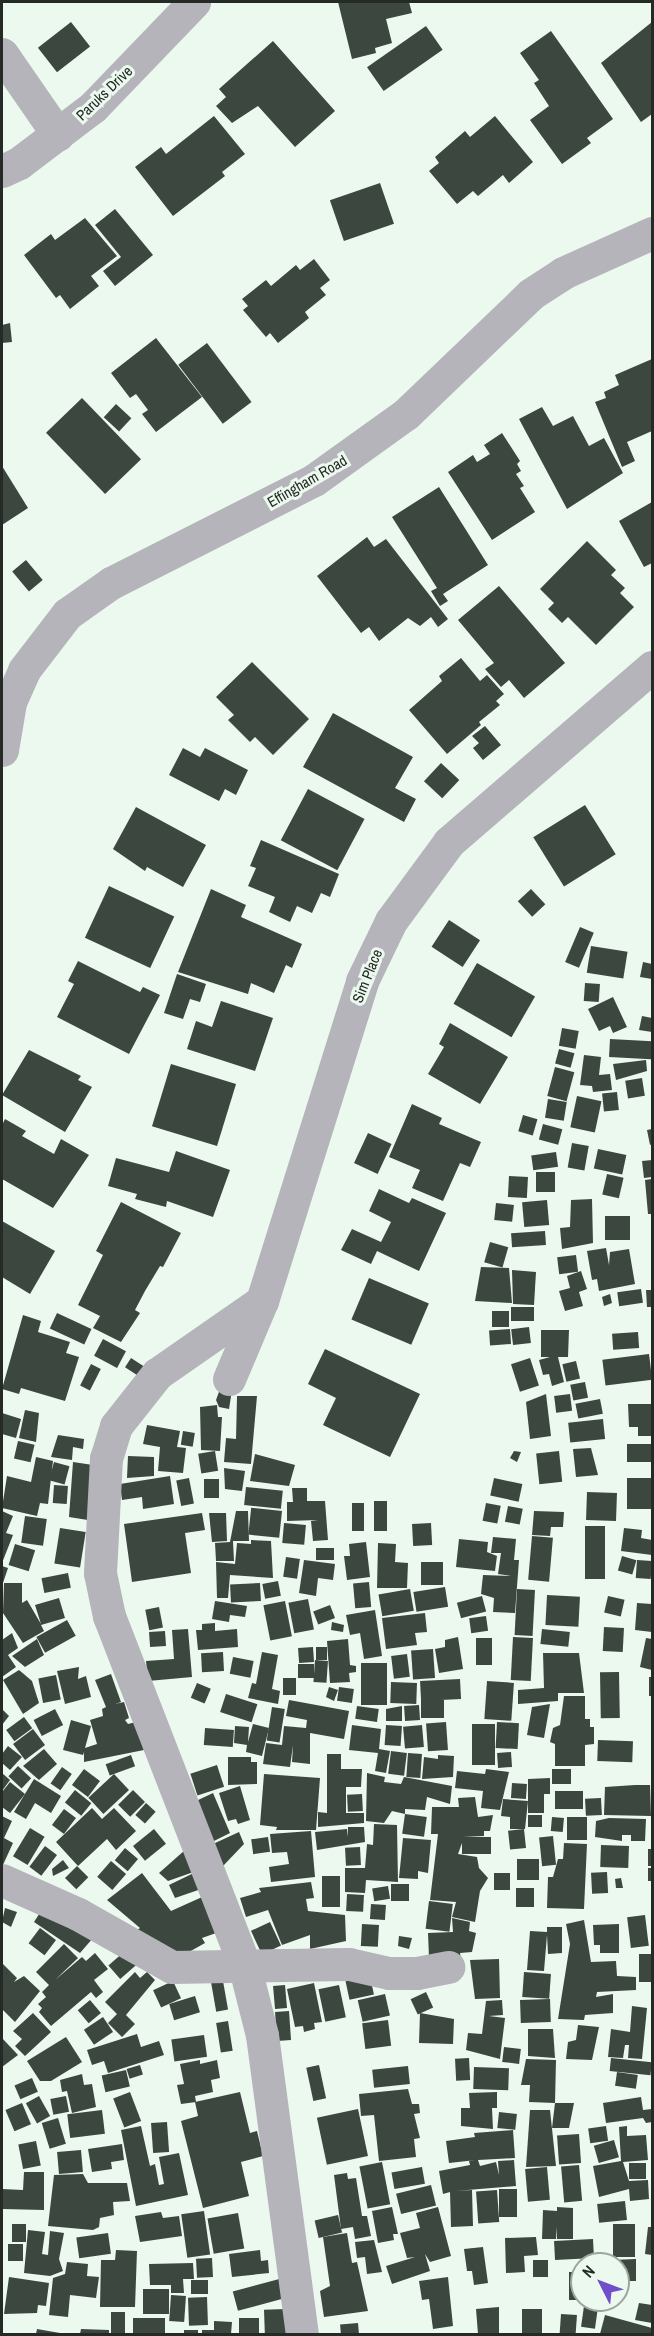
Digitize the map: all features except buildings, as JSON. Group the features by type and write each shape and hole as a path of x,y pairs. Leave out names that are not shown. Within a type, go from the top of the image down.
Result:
{"street":[{"name":"Paruks Drive","path":"2,171 58,135 93,107 194,2"},
{"path":"2,54 58,135"},
{"name":"Effingham Road","path":"2,750 10,702 24,670 67,614 111,583 314,480 406,414 531,294 563,273 652,233"},
{"name":"Sim Place","path":"229,1379 262,1301 362,981 391,921 449,842 652,667"},
{"path":"262,1301 157,1374 130,1404 116,1426 106,1458 100,1515 100,1574 109,1616 244,1964 262,2035 302,2334"},
{"path":"2,1880 78,1914 171,1967 350,1964 398,1973 448,1967"}]}
